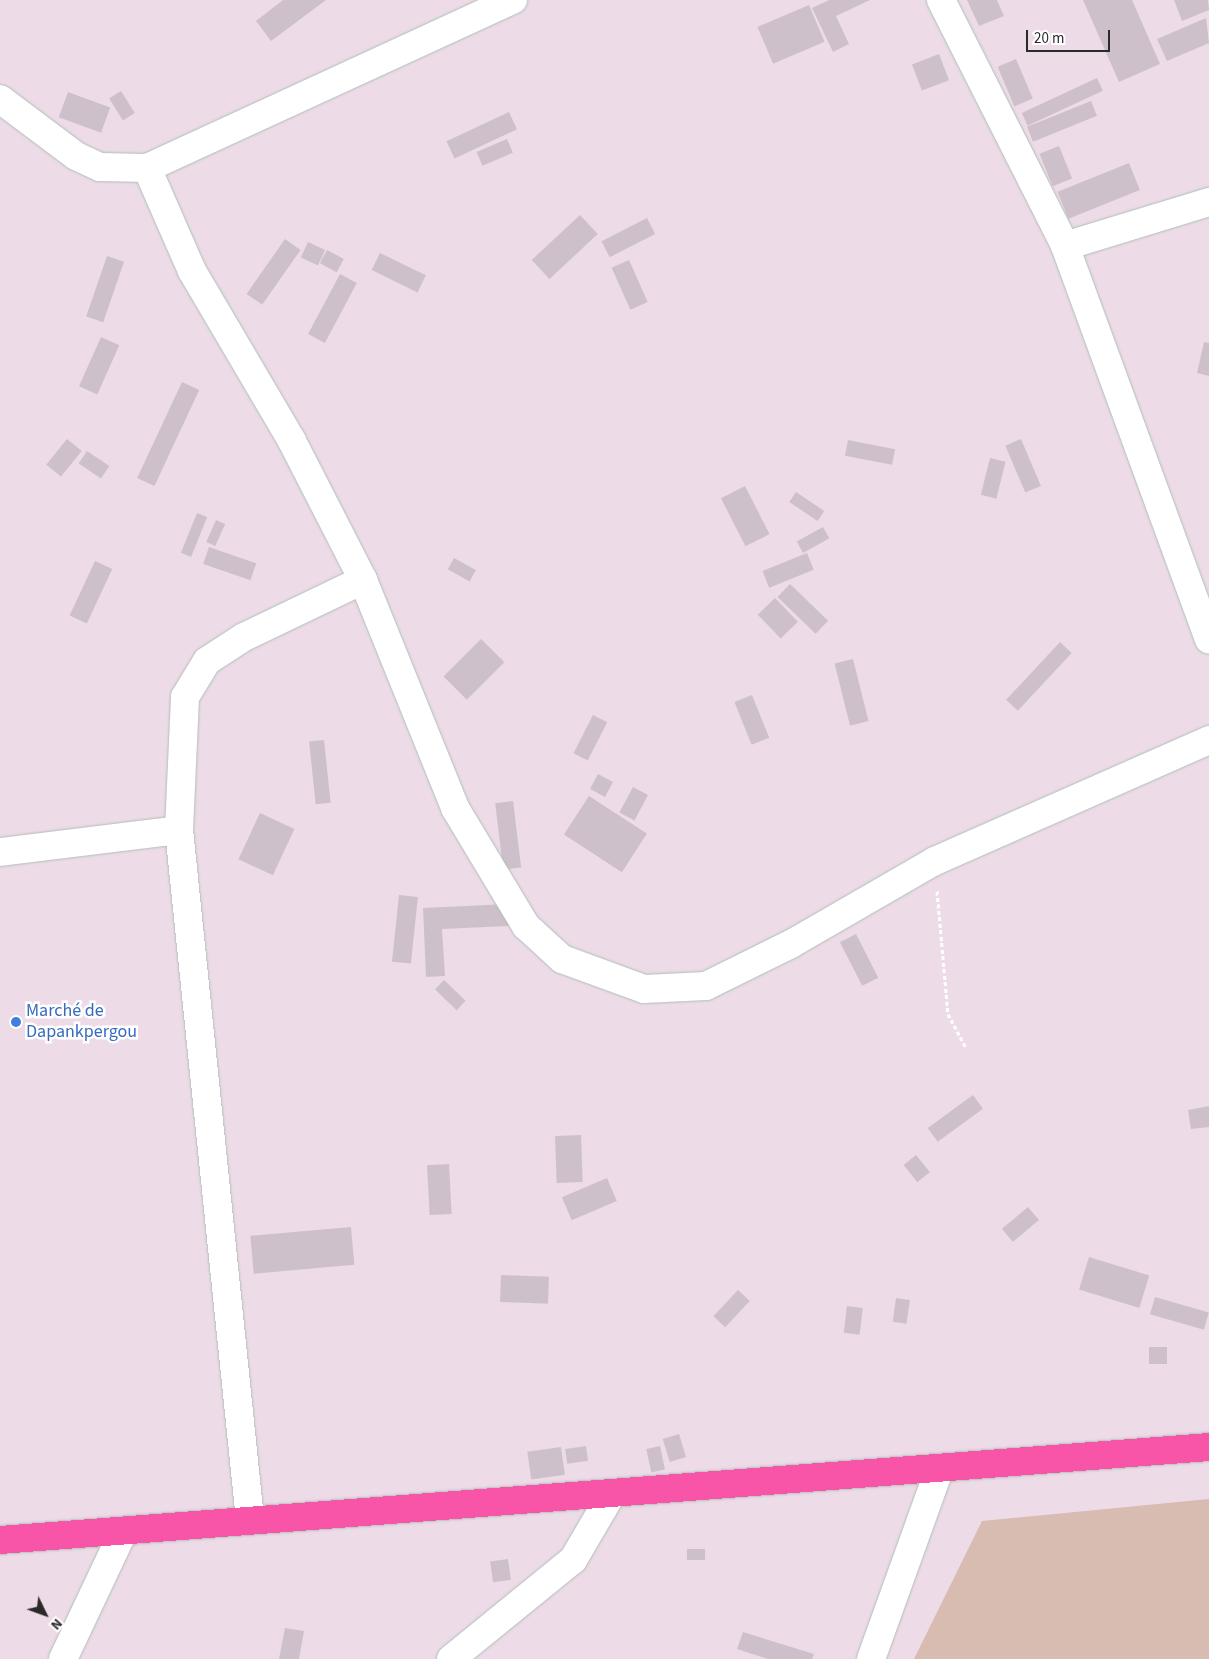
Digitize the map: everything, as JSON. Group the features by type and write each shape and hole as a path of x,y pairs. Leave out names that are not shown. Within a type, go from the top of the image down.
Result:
{"main road":[{"path":"0,1540 122,1534 250,1519 610,1497 1209,1447"}],"street":[{"path":"0,99 76,156 100,167 147,168 512,0"},
{"path":"941,0 1065,246 1209,638"},
{"path":"147,168 192,271 292,441 363,580 455,808 526,926 562,959 644,989 706,986 791,944 935,862 1209,740"},
{"path":"1065,246 1209,202"},
{"path":"250,1519 179,830 185,696 207,660 244,637 363,580"},
{"path":"0,852 179,830"},
{"path":"871,1659 939,1470"},
{"path":"451,1659 573,1560 610,1497"},
{"path":"63,1659 122,1534"}],"path":[{"path":"935,862 948,1014 966,1048"}],"shaded area":[{"path":"1209,1499 1209,1659 914,1659 982,1521"}],"building":[{"path":"283,0 326,0 271,41 256,21"},
{"path":"829,0 870,0 836,16 849,44 833,52 812,8"},
{"path":"967,0 997,0 1004,16 979,26"},
{"path":"1083,0 1132,0 1160,64 1119,82"},
{"path":"1174,0 1208,0 1209,10 1182,21"},
{"path":"809,5 825,42 773,64 757,27"},
{"path":"1206,18 1209,43 1167,61 1157,39"},
{"path":"939,54 949,80 922,91 912,64"},
{"path":"1016,59 1033,99 1014,106 998,67"},
{"path":"1097,78 1103,91 1028,126 1022,113"},
{"path":"121,91 135,113 123,120 109,98"},
{"path":"68,92 110,107 101,133 59,117"},
{"path":"1091,101 1097,116 1033,142 1027,127"},
{"path":"509,112 517,129 454,158 446,141"},
{"path":"507,139 513,153 482,166 477,152"},
{"path":"1059,146 1072,178 1053,186 1040,154"},
{"path":"1129,163 1140,190 1068,219 1058,192"},
{"path":"580,215 598,234 549,279 532,260"},
{"path":"647,218 655,234 610,257 602,241"},
{"path":"285,239 301,250 262,305 247,294"},
{"path":"308,242 325,250 318,265 301,257"},
{"path":"327,250 344,259 337,272 320,263"},
{"path":"380,253 426,275 418,292 372,270"},
{"path":"107,256 124,262 103,322 86,317"},
{"path":"629,260 648,302 630,310 612,268"},
{"path":"340,274 357,283 325,343 308,334"},
{"path":"101,337 119,345 97,394 79,386"},
{"path":"1204,342 1209,343 1209,376 1197,373"},
{"path":"182,382 199,390 154,486 137,478"},
{"path":"67,439 82,451 61,477 46,465"},
{"path":"1021,439 1041,486 1025,493 1005,446"},
{"path":"848,440 895,449 892,465 845,456"},
{"path":"87,451 109,466 101,479 79,463"},
{"path":"990,458 1006,462 996,499 981,495"},
{"path":"745,486 770,534 745,546 721,498"},
{"path":"796,492 824,511 817,521 789,502"},
{"path":"197,513 207,517 191,557 181,553"},
{"path":"216,520 225,524 215,546 206,542"},
{"path":"823,527 829,538 803,553 797,542"},
{"path":"209,547 256,563 250,580 203,564"},
{"path":"807,553 814,570 769,588 762,571"},
{"path":"454,558 476,570 470,581 448,569"},
{"path":"95,561 112,569 87,623 70,615"},
{"path":"790,584 828,621 816,634 777,597"},
{"path":"775,598 798,622 781,638 758,615"},
{"path":"481,639 504,662 467,700 444,676"},
{"path":"1060,642 1072,653 1018,711 1006,700"},
{"path":"853,659 868,721 850,726 835,664"},
{"path":"752,695 769,738 752,745 734,702"},
{"path":"593,715 607,722 588,761 573,753"},
{"path":"324,740 331,803 316,804 309,742"},
{"path":"598,774 613,782 605,797 590,789"},
{"path":"633,787 648,795 634,821 619,813"},
{"path":"589,796 647,834 622,872 564,835"},
{"path":"513,801 521,868 503,870 495,803"},
{"path":"260,813 294,829 273,875 238,859"},
{"path":"399,895 418,897 411,964 392,962"},
{"path":"508,904 509,926 442,929 445,976 426,977 423,908"},
{"path":"856,934 878,978 862,986 840,942"},
{"path":"444,980 466,1001 457,1010 435,989"},
{"path":"973,1095 983,1109 938,1142 928,1128"},
{"path":"1209,1106 1209,1127 1191,1129 1188,1110"},
{"path":"581,1135 583,1182 557,1183 555,1136"},
{"path":"916,1155 930,1172 917,1182 904,1165"},
{"path":"449,1164 452,1214 430,1215 427,1165"},
{"path":"607,1178 617,1201 572,1220 562,1197"},
{"path":"1028,1207 1039,1220 1013,1242 1002,1229"},
{"path":"351,1227 354,1265 254,1274 250,1236"},
{"path":"1089,1257 1149,1275 1139,1308 1079,1290"},
{"path":"501,1275 549,1277 548,1304 500,1302"},
{"path":"738,1290 750,1301 725,1327 713,1316"},
{"path":"1155,1297 1209,1312 1204,1330 1150,1314"},
{"path":"896,1298 910,1300 907,1324 893,1322"},
{"path":"847,1306 863,1308 860,1335 844,1333"},
{"path":"1149,1347 1167,1347 1167,1364 1149,1364"},
{"path":"679,1434 686,1457 670,1462 663,1439"},
{"path":"586,1446 588,1461 567,1464 565,1449"},
{"path":"660,1446 665,1469 651,1472 646,1449"},
{"path":"561,1447 565,1475 531,1479 527,1452"},
{"path":"687,1549 705,1549 705,1560 687,1560"},
{"path":"508,1559 511,1580 493,1582 490,1562"},
{"path":"285,1628 304,1631 299,1659 279,1659"},
{"path":"743,1632 814,1654 812,1659 768,1659 737,1649"}],"place":[{"name":"Marché de Dapankpergou","path":"16,1022"}]}
